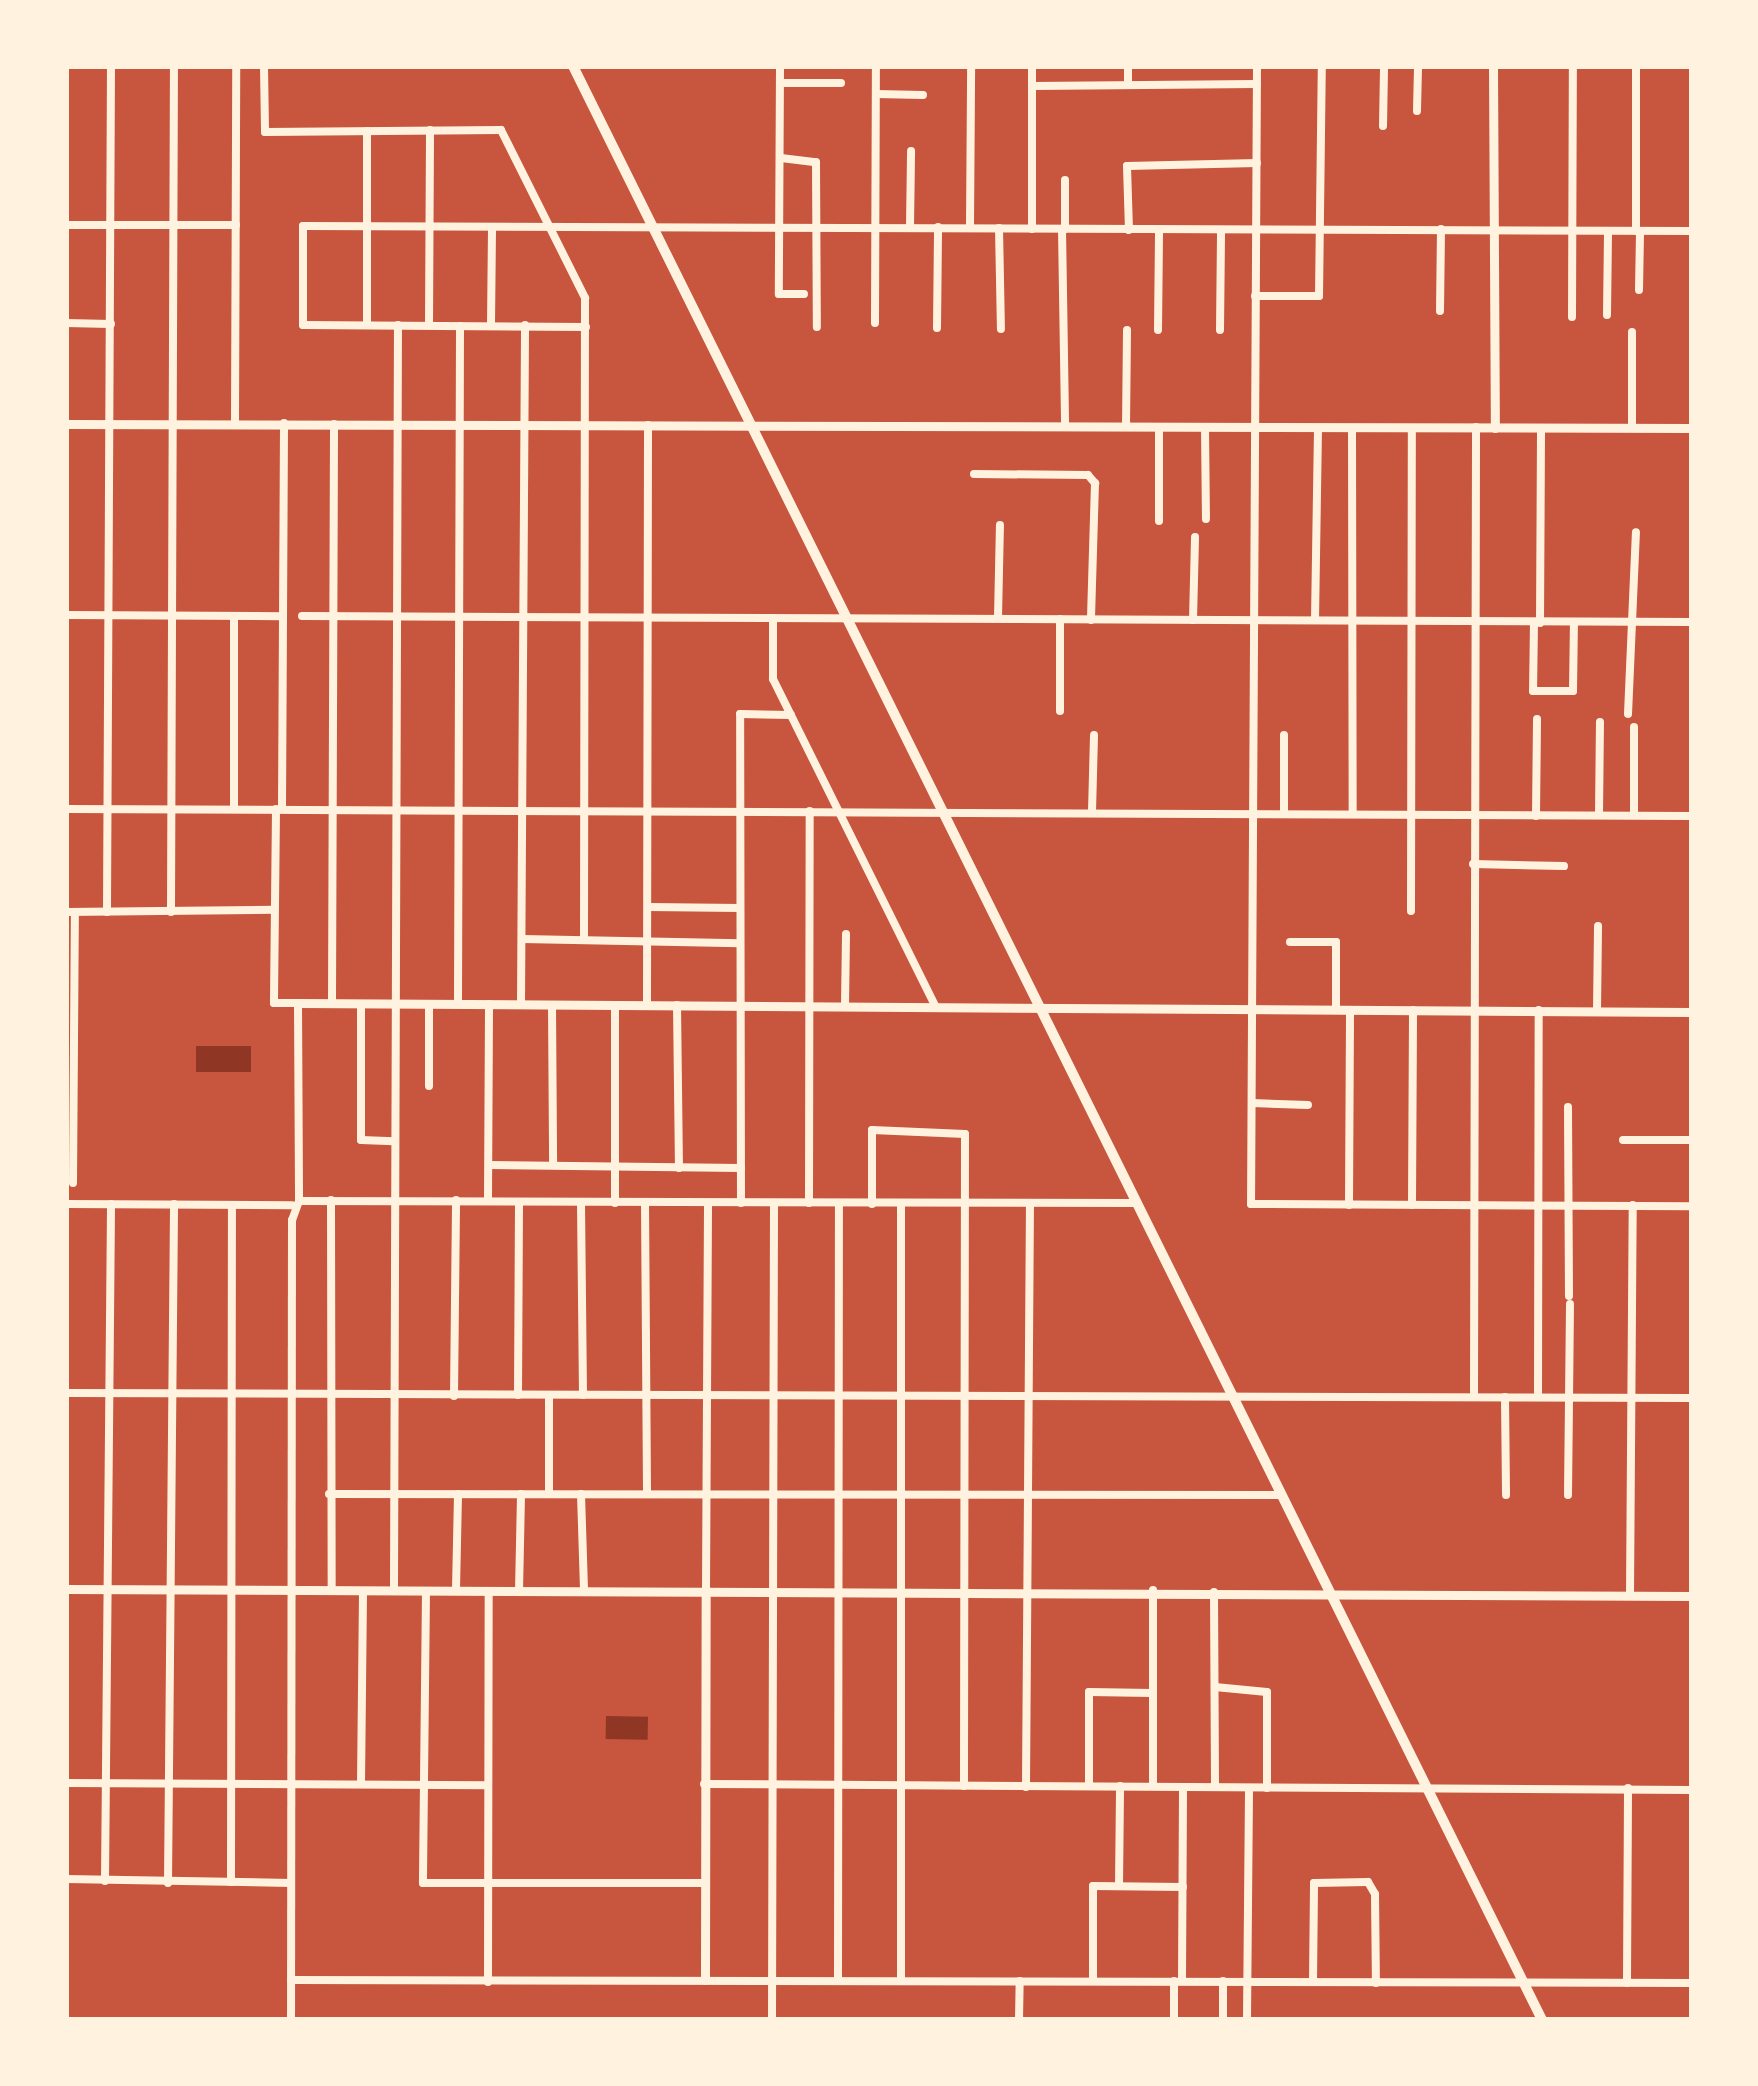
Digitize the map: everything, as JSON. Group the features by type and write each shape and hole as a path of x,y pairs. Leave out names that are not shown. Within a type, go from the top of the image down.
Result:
{"main road":[{"path":"573,66 941,812 1141,1203 1542,2020"}],"street":[{"path":"107,911 111,66"},
{"path":"171,912 174,66"},
{"path":"235,423 236,66"},
{"path":"264,66 265,132 502,130 585,298 584,940"},
{"path":"780,66 779,294 804,295"},
{"path":"875,323 876,66"},
{"path":"970,228 971,66"},
{"path":"1032,66 1032,229"},
{"path":"1128,66 1128,85"},
{"path":"1257,66 1250,1204 1692,1205"},
{"path":"1255,296 1319,296 1322,66"},
{"path":"1383,126 1384,66"},
{"path":"1417,111 1418,66"},
{"path":"1493,66 1495,428"},
{"path":"1573,66 1573,317"},
{"path":"1636,66 1639,290"},
{"path":"780,83 841,83"},
{"path":"1032,86 1257,84"},
{"path":"876,94 923,95"},
{"path":"428,326 430,130"},
{"path":"367,131 367,324"},
{"path":"910,151 910,227"},
{"path":"782,158 816,162 817,327"},
{"path":"1129,230 1127,166 1256,163"},
{"path":"1065,180 1065,426"},
{"path":"66,225 236,225"},
{"path":"586,327 303,325 303,226 1692,231"},
{"path":"491,325 492,227"},
{"path":"937,328 938,227"},
{"path":"999,228 1001,328"},
{"path":"1440,311 1441,229"},
{"path":"1158,330 1159,230"},
{"path":"1220,330 1221,231"},
{"path":"1607,315 1608,231"},
{"path":"66,323 111,324"},
{"path":"394,1590 398,325"},
{"path":"521,1004 525,325"},
{"path":"458,1004 460,326"},
{"path":"1126,329 1126,427"},
{"path":"1632,332 1632,428"},
{"path":"284,423 274,1003 1692,1012"},
{"path":"332,1004 334,423"},
{"path":"66,424 1692,428"},
{"path":"646,1006 648,424"},
{"path":"1159,427 1159,520"},
{"path":"1205,427 1206,519"},
{"path":"1474,1397 1476,427"},
{"path":"1315,620 1318,428"},
{"path":"1352,428 1353,814"},
{"path":"1411,911 1412,428"},
{"path":"1541,428 1533,691 1574,691 1574,622"},
{"path":"974,474 1088,475 1095,483 1091,620"},
{"path":"998,618 1000,525"},
{"path":"1628,714 1636,532"},
{"path":"1193,620 1195,537"},
{"path":"66,615 282,616"},
{"path":"234,616 234,808"},
{"path":"302,616 1692,622"},
{"path":"773,618 773,679 935,1006"},
{"path":"1060,619 1060,711"},
{"path":"740,1203 740,714 791,715"},
{"path":"1536,816 1537,719"},
{"path":"1599,815 1600,722"},
{"path":"1634,727 1634,815"},
{"path":"1284,734 1284,814"},
{"path":"1092,812 1094,735"},
{"path":"66,809 1692,816"},
{"path":"809,1203 810,811"},
{"path":"1473,864 1564,866"},
{"path":"648,907 740,908"},
{"path":"74,1183 70,912 274,910"},
{"path":"1597,1011 1598,926"},
{"path":"844,1006 846,934"},
{"path":"522,939 740,943"},
{"path":"1290,942 1336,942 1336,1010"},
{"path":"291,2020 298,1004"},
{"path":"361,1004 361,1140 394,1141"},
{"path":"429,1004 429,1086"},
{"path":"488,1201 489,1004"},
{"path":"552,1005 553,1165"},
{"path":"677,1005 679,1168"},
{"path":"615,1006 615,1203"},
{"path":"1349,1205 1350,1010"},
{"path":"1412,1205 1413,1010"},
{"path":"1538,1397 1539,1010"},
{"path":"1252,1103 1308,1105"},
{"path":"1568,1107 1568,1495"},
{"path":"872,1204 872,1130 965,1133 964,1786"},
{"path":"1623,1140 1692,1140"},
{"path":"489,1166 741,1168"},
{"path":"66,1204 394,1199 838,1205 1141,1203"},
{"path":"331,1200 332,1590"},
{"path":"454,1396 457,1200"},
{"path":"518,1395 519,1202"},
{"path":"705,1980 708,1202"},
{"path":"581,1203 583,1395"},
{"path":"645,1203 647,1493"},
{"path":"772,2020 777,1591 774,1203"},
{"path":"105,1881 111,1204"},
{"path":"169,1882 174,1204"},
{"path":"901,1204 901,1980"},
{"path":"231,1882 232,1205"},
{"path":"838,1205 838,1980"},
{"path":"1026,1787 1030,1205"},
{"path":"1630,1595 1633,1205"},
{"path":"66,1393 1692,1398"},
{"path":"549,1394 549,1493"},
{"path":"1505,1397 1506,1495"},
{"path":"329,1494 1282,1495"},
{"path":"456,1590 458,1494"},
{"path":"519,1591 521,1494"},
{"path":"581,1494 584,1591"},
{"path":"66,1588 1214,1590 1692,1596"},
{"path":"1153,1590 1153,1786"},
{"path":"1214,1590 1215,1787"},
{"path":"361,1784 363,1591"},
{"path":"426,1591 423,1882 705,1883"},
{"path":"488,1982 489,1591"},
{"path":"1215,1687 1268,1692 1267,1788"},
{"path":"1089,1786 1089,1692 1152,1693"},
{"path":"66,1783 488,1785"},
{"path":"704,1784 1692,1790"},
{"path":"1119,1886 1120,1786"},
{"path":"1174,2020 1183,1886 1183,1786"},
{"path":"1246,2020 1249,1788"},
{"path":"1627,1983 1628,1788"},
{"path":"66,1879 291,1883"},
{"path":"1313,1982 1314,1883 1368,1882 1375,1894 1376,1983"},
{"path":"1093,1980 1093,1886 1183,1886"},
{"path":"291,1980 1692,1983"},
{"path":"1019,2020 1020,1981"},
{"path":"1223,1981 1223,2020"}],"shaded area":[{"path":"196,1046 251,1046 251,1072 196,1072"},
{"path":"606,1716 648,1717 648,1740 606,1739"}]}
